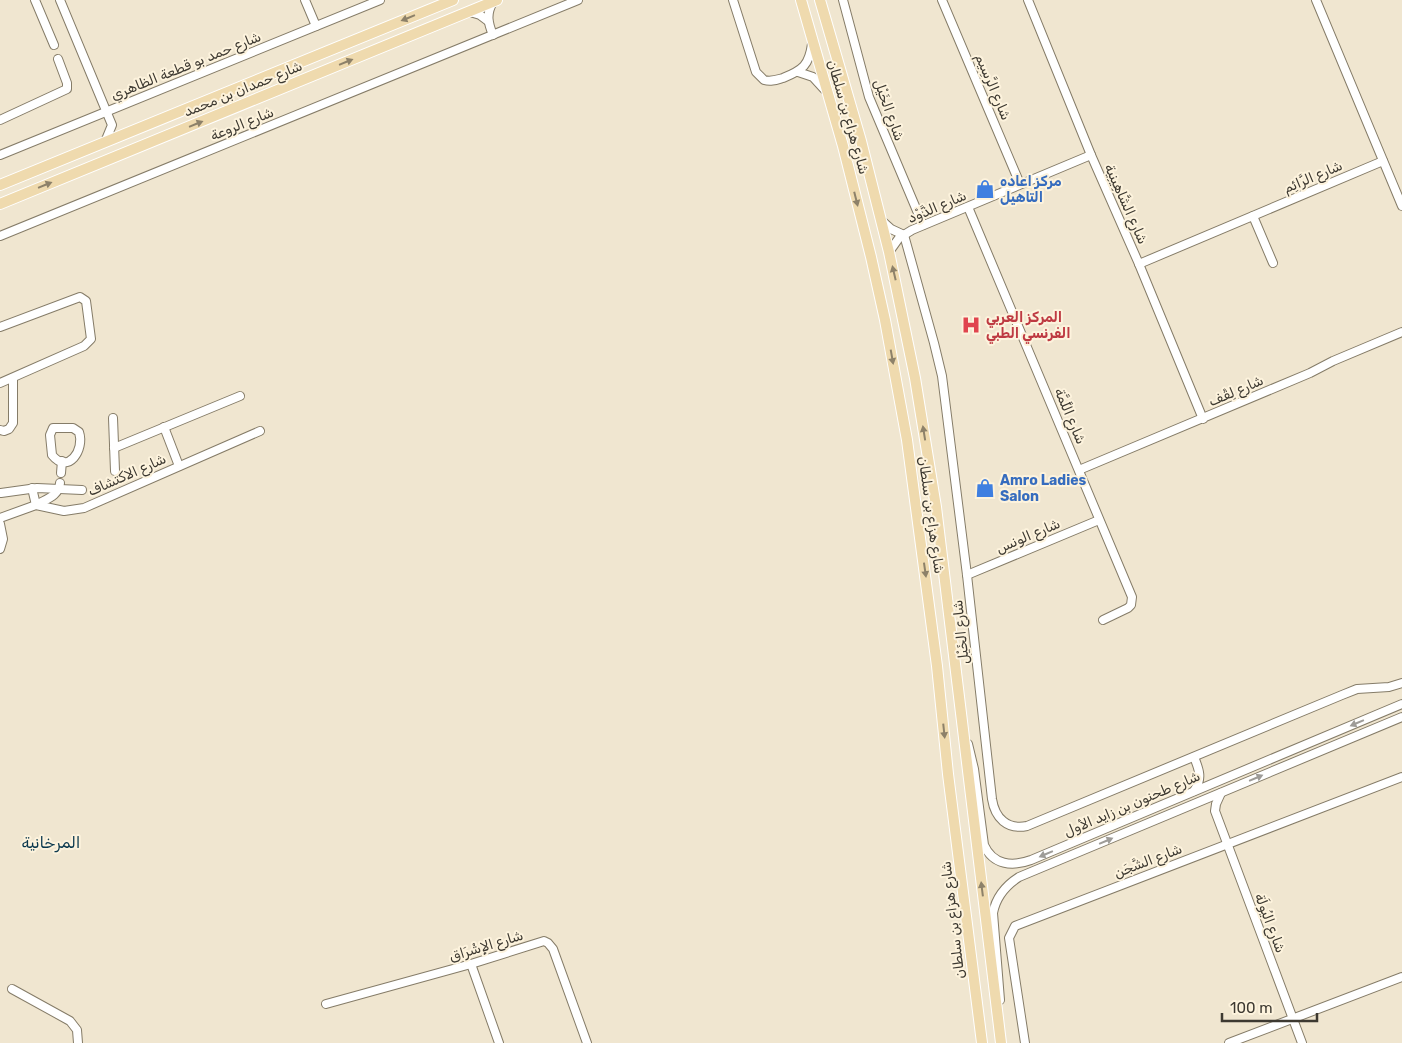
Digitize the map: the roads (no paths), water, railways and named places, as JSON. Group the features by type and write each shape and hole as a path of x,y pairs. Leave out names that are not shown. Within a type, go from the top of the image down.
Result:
{"main road":[{"name":"شارع حمدان بن محمد","path":"0,186 451,0"},
{"path":"794,0 801,22 811,38"},
{"name":"شارع هزاع بن سلطان","path":"801,0 829,96 875,275 907,440 936,657 948,774 982,1043"},
{"name":"شارع هزاع بن سلطان","path":"820,0 861,141 904,316 942,554 1001,1043"},
{"path":"827,0 830,13 828,30"},
{"name":"شارع حمدان بن محمد","path":"0,204 495,1"}],"street":[{"path":"35,0 54,45"},
{"path":"60,0 112,125 127,133"},
{"path":"305,0 316,26"},
{"name":"شارع حمد بو قطعة الظاهري","path":"0,155 380,0"},
{"name":"شارع الروعة","path":"0,236 578,0"},
{"path":"733,0 759,77 775,81 798,72 808,61 811,38"},
{"name":"شارع الخَيْل","path":"843,0 869,97 922,225"},
{"name":"شارع الرَّسِيم","path":"942,0 1020,184"},
{"name":"شارع الشَّاهِينِية","path":"1028,0 1091,155 1203,418"},
{"path":"1316,0 1402,206"},
{"path":"493,36 488,22 489,11 495,1"},
{"path":"470,12 480,15 488,22"},
{"path":"0,120 67,89 67,83 58,59"},
{"path":"798,72 813,76 829,96"},
{"path":"105,142 112,125"},
{"name":"شارع الذَّوْد","path":"889,252 895,242 922,225 968,208 1091,155"},
{"name":"شارع الرَّائِم","path":"1139,264 1383,161"},
{"name":"شارع اللَّمَّة","path":"968,208 1132,597 1133,601 1128,608 1102,620"},
{"path":"1253,216 1273,263"},
{"name":"شارع الذَّوْد","path":"881,220 891,229 904,235"},
{"name":"شارع الخَيْل","path":"904,235 942,376 992,799 996,814 1001,820 1015,828 1027,826 1349,692 1365,688 1389,687 1402,683"},
{"path":"0,327 80,297 86,301 90,335 87,344 0,383"},
{"name":"شارع لِقْف","path":"1079,470 1402,332"},
{"path":"0,430 9,430 13,423 13,378"},
{"path":"114,448 240,396"},
{"path":"113,418 114,471"},
{"path":"164,427 179,466"},
{"path":"56,428 75,429 80,436 78,454 72,460 62,461 52,456 50,432 56,428"},
{"name":"شارع الاكتشاف","path":"0,518 36,505 64,510 84,508 260,431"},
{"path":"61,473 62,461"},
{"path":"32,488 36,505 50,498 60,485"},
{"path":"1,493 60,485 82,490"},
{"name":"شارع الونس","path":"967,575 1099,520"},
{"path":"0,524 3,539 0,550"},
{"name":"شارع طحنون بن زايد الأول","path":"963,732 973,760 984,845 990,855 1002,863 1017,864 1031,860 1402,704"},
{"name":"شارع طحنون بن زايد الأول","path":"998,1024 1000,997 993,913 997,900 1006,886 1020,877 1402,717"},
{"path":"1194,757 1200,771 1208,778 1218,781"},
{"path":"1194,791 1199,782 1200,771"},
{"name":"شارع الشَّجَن","path":"1025,1043 1009,938 1015,926 1402,777"},
{"path":"1198,803 1215,811 1221,793"},
{"name":"شارع اليُولَة","path":"1215,811 1302,1043"},
{"name":"شارع الإِشْرَاق","path":"326,1004 471,964 540,942 548,943 553,949 587,1043"},
{"path":"471,964 499,1043"},
{"path":"1229,1043 1402,977"},
{"path":"12,989 70,1021 77,1030 78,1043"}],"place":[{"name":"مركز اعاده التاهيل","path":"985,189"},
{"name":"المركز العربي الفرنسي الطبي","path":"971,325"},
{"name":"Amro Ladies Salon","path":"985,488"}],"district":[{"name":"المرخانية","path":"51,842"}]}
